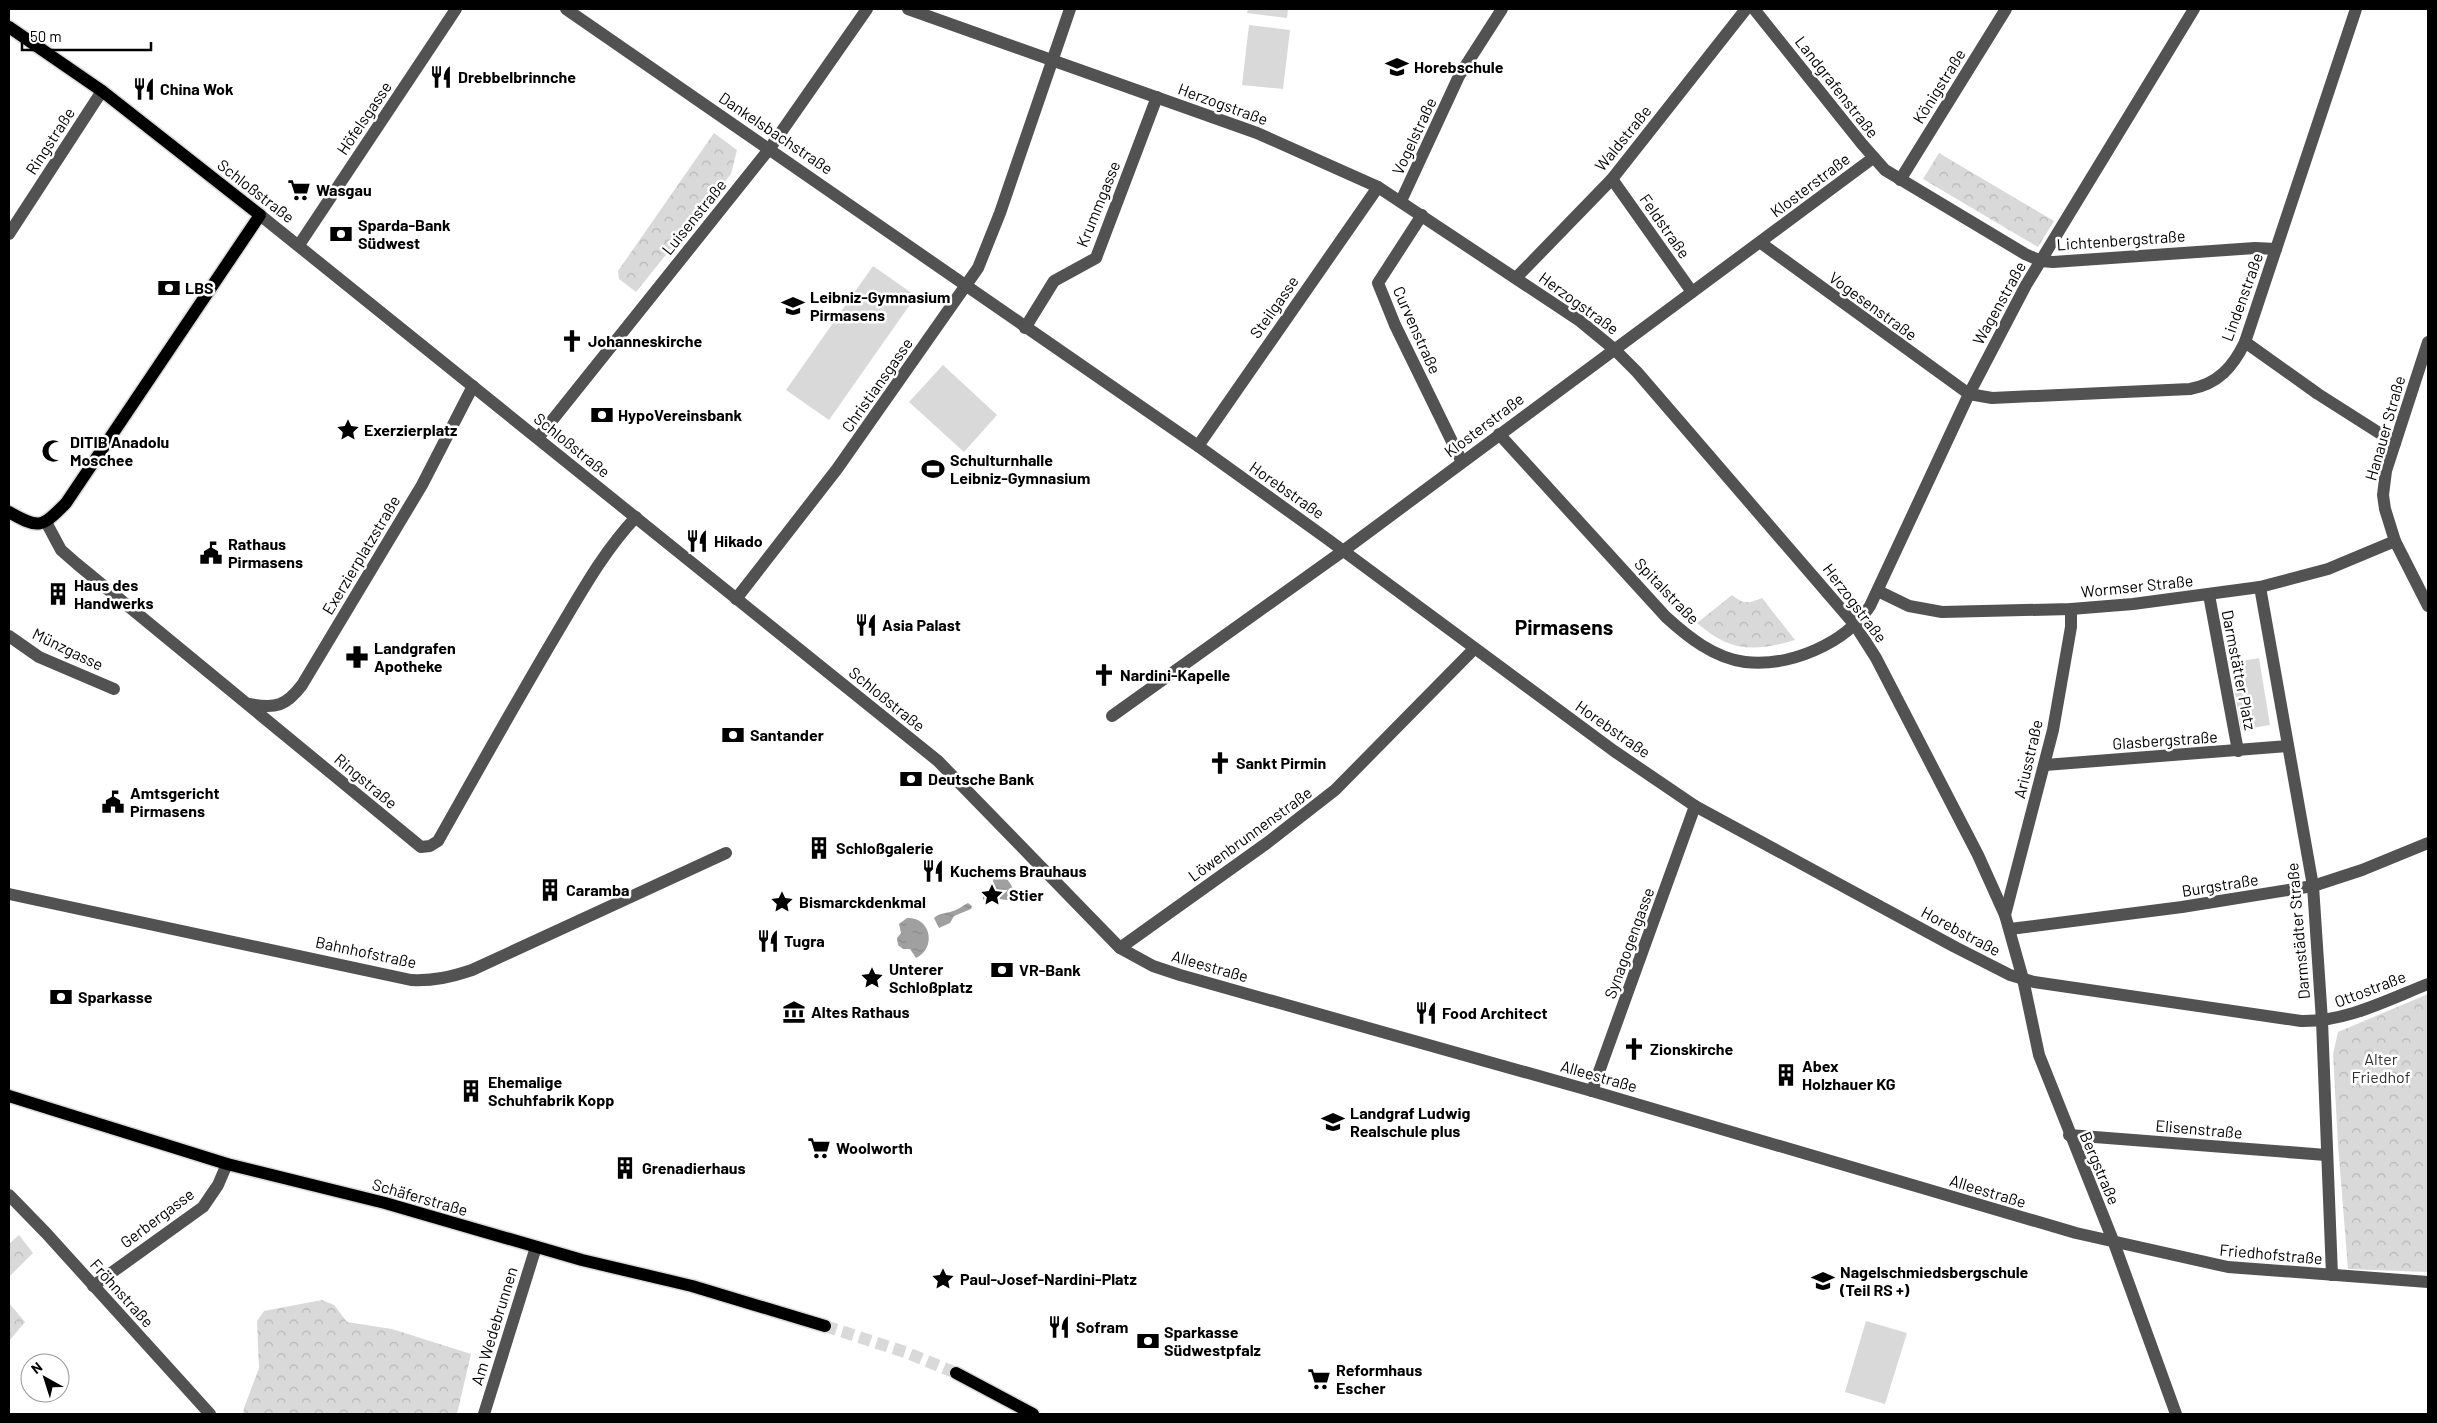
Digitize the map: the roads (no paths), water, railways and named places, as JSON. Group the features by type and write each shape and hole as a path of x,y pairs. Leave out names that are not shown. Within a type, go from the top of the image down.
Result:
{"main road":[{"name":"Schloßstraße","path":"9,27 102,91 260,216"},
{"path":"9,512 24,521 36,524 46,522 66,503 260,216"},
{"name":"Schäferstraße","path":"9,1096 227,1164 385,1203 582,1260 692,1286 824,1326"},
{"path":"956,1374 1032,1414"}],"street":[{"name":"Höfelsgasse","path":"299,245 456,9"},
{"name":"Dankelsbachstraße","path":"566,9 770,148 966,287"},
{"name":"Luisenstraße","path":"538,438 770,148 867,9"},
{"name":"Herzogstraße","path":"908,9 1051,58 1286,145 1378,187 1580,321 1614,349 1719,465 1856,625 1876,658 1978,855 2010,929"},
{"name":"Christiansgasse","path":"736,599 837,470 966,287 987,250 1051,58 1070,9"},
{"name":"Vogelstraße","path":"1401,201 1459,76 1502,9"},
{"name":"Waldstraße","path":"1516,278 1612,179 1746,9"},
{"name":"Landgrafenstraße","path":"1754,9 1873,158 1900,180"},
{"name":"Königstraße","path":"1900,180 2006,9"},
{"name":"Wagenstraße","path":"1856,625 1864,616 1878,591 1969,394 2026,285 2194,9"},
{"name":"Lindenstraße","path":"1969,394 1992,398 2196,388 2214,382 2224,373 2233,363 2245,342 2356,9"},
{"name":"Ringstraße","path":"9,234 102,91"},
{"name":"Krummgasse","path":"1025,328 1054,281 1096,258 1157,97"},
{"name":"Klosterstraße","path":"1112,716 1343,551 1873,158"},
{"name":"Feldstraße","path":"1612,179 1692,292"},
{"name":"Lichtenbergstraße","path":"1900,180 2025,254 2041,261 2256,248 2276,249"},
{"name":"Steilgasse","path":"1198,446 1378,187"},
{"name":"Curvenstraße","path":"1422,215 1382,274 1378,283 1395,325 1462,462"},
{"name":"Schloßstraße","path":"260,216 299,245 938,761 1089,918"},
{"name":"Vogesenstraße","path":"1760,242 1969,394"},
{"name":"Horebstraße","path":"966,287 1198,446 1474,649 1695,806 1955,947 2023,980 2281,1018 2322,1021"},
{"path":"2245,342 2318,394 2395,443"},
{"name":"Hanauer Straße","path":"2428,342 2386,472 2383,494 2384,509 2395,541 2428,606"},
{"name":"Exerzierplatzstraße","path":"249,704 264,707 285,704 302,685 422,485 473,386"},
{"name":"Spitalstraße","path":"1499,434 1666,617 1691,639 1710,650 1745,662 1786,659 1822,646 1856,625"},
{"name":"Ringstraße","path":"46,522 51,534 66,554 421,848 438,842 516,702 593,573 616,538 636,517"},
{"name":"Wormser Straße","path":"1878,591 1908,606 1942,612 2071,609 2209,595 2260,587 2328,568 2395,541"},
{"name":"Darmstädter Straße","path":"2260,587 2313,886 2322,1021 2332,1276"},
{"name":"Darmstätter Platz","path":"2209,595 2238,751"},
{"name":"Ariusstraße","path":"2005,915 2045,765 2071,627 2071,609"},
{"name":"Münzgasse","path":"9,636 39,657 114,689"},
{"name":"Löwenbrunnenstraße","path":"1120,948 1267,844 1335,790 1474,649"},
{"name":"Glasbergstraße","path":"2045,765 2288,746"},
{"name":"Synagogengasse","path":"1592,1091 1695,806"},
{"name":"Burgstraße","path":"2010,929 2182,907 2313,886 2362,870 2428,843"},
{"name":"Bahnhofstraße","path":"9,894 412,980 429,981 472,970 726,853"},
{"name":"Alleestraße","path":"1089,918 1120,948 1153,966 1180,975 1592,1091 2045,1226 2114,1243"},
{"name":"Bergstraße","path":"2010,929 2039,1055 2069,1135 2114,1243 2176,1414"},
{"name":"Ottostraße","path":"2322,1021 2341,1018 2428,984"},
{"name":"Elisenstraße","path":"2069,1135 2326,1155"},
{"name":"Gerbergasse","path":"93,1286 203,1207 218,1185 227,1164"},
{"name":"Fröhnstraße","path":"9,1195 210,1414"},
{"name":"Friedhofstraße","path":"2114,1243 2228,1267 2428,1282"},
{"name":"Am Wedebrunnen","path":"484,1414 536,1247"}],"water":[{"path":"997,872 1005,877 1012,887 1013,901 993,898 986,901 983,899 983,895 988,891"},
{"path":"968,903 972,906 971,909 954,916 950,923 939,928 934,918 936,916 955,910"},
{"path":"907,918 921,922 928,934 929,941 927,947 916,958 910,949 903,949 898,945 897,938 901,933 899,924"}],"tunnel":[{"path":"825,1326 905,1352 956,1373"}],"place":[{"name":"Horebschule","path":"1397,67"},
{"name":"Drebbelbrinnche","path":"441,77"},
{"name":"China Wok","path":"144,89"},
{"name":"Wasgau","path":"299,190"},
{"name":"Sparda-Bank Südwest","path":"341,234"},
{"name":"LBS","path":"169,288"},
{"name":"Leibniz-Gymnasium Pirmasens","path":"793,306"},
{"name":"Johanneskirche","path":"572,341"},
{"name":"HypoVereinsbank","path":"602,415"},
{"name":"Exerzierplatz","path":"348,430"},
{"name":"DITIB Anadolu Moschee","path":"53,451"},
{"name":"Schulturnhalle Leibniz-Gymnasium","path":"933,469"},
{"name":"Hikado","path":"697,541"},
{"name":"Rathaus Pirmasens","path":"211,553"},
{"name":"Haus des Handwerks","path":"58,594"},
{"name":"Asia Palast","path":"866,625"},
{"name":"Landgrafen Apotheke","path":"357,657"},
{"name":"Nardini-Kapelle","path":"1104,675"},
{"name":"Santander","path":"733,735"},
{"name":"Sankt Pirmin","path":"1220,763"},
{"name":"Deutsche Bank","path":"911,779"},
{"name":"Amtsgericht Pirmasens","path":"113,802"},
{"name":"Schloßgalerie","path":"819,848"},
{"name":"Kuchems Brauhaus","path":"933,871"},
{"name":"Caramba","path":"550,890"},
{"name":"Stier","path":"992,895"},
{"name":"Bismarckdenkmal","path":"782,902"},
{"name":"Tugra","path":"768,941"},
{"name":"VR-Bank","path":"1002,970"},
{"name":"Unterer Schloßplatz","path":"872,978"},
{"name":"Sparkasse","path":"61,997"},
{"name":"Altes Rathaus","path":"794,1012"},
{"name":"Food Architect","path":"1426,1013"},
{"name":"Zionskirche","path":"1634,1049"},
{"name":"Abex Holzhauer KG","path":"1786,1075"},
{"name":"Ehemalige Schuhfabrik Kopp","path":"471,1091"},
{"name":"Landgraf Ludwig Realschule plus","path":"1333,1122"},
{"name":"Woolworth","path":"819,1148"},
{"name":"Grenadierhaus","path":"625,1168"},
{"name":"Paul-Josef-Nardini-Platz","path":"943,1279"},
{"name":"Nagelschmiedsbergschule (Teil RS +)","path":"1823,1281"},
{"name":"Sofram","path":"1059,1327"},
{"name":"Sparkasse Südwestpfalz","path":"1148,1341"},
{"name":"Reformhaus Escher","path":"1319,1379"}],"district":[{"name":"Pirmasens","path":"1564,628"}],"park label":[{"name":"Alter Friedhof","path":"2381,1068"}]}
